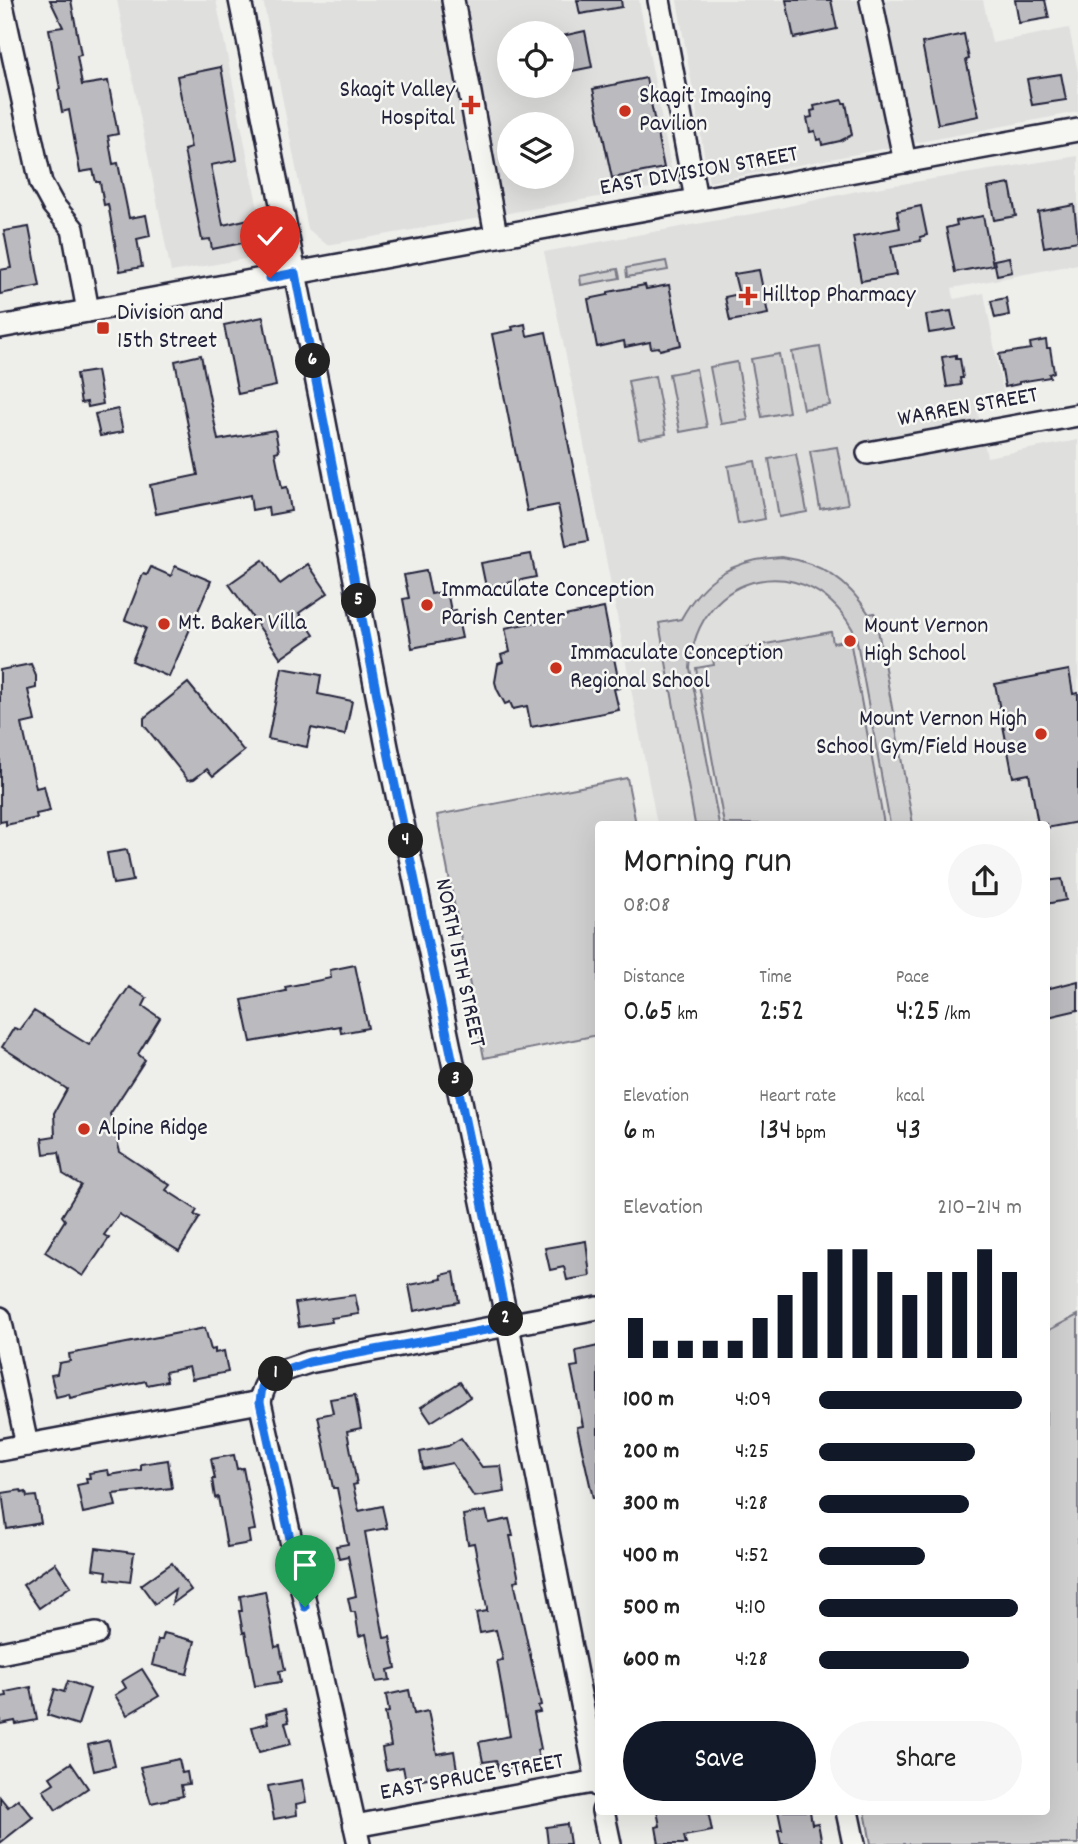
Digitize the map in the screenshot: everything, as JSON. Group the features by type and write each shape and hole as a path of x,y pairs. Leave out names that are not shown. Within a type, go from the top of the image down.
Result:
{"street":[{"path":"1,0 41,183 53,205 73,229 88,311"},
{"name":"NORTH 15TH STREET","path":"240,0 387,747 508,1326 595,1768"},
{"path":"453,0 496,235"},
{"path":"659,0 696,199"},
{"path":"871,0 905,162"},
{"name":"EAST DIVISION STREET","path":"0,327 1078,130"},
{"name":"WARREN STREET","path":"868,453 1078,415"},
{"path":"357,1835 260,1402 262,1387 273,1375 309,1362 595,1309"},
{"path":"0,1318 27,1445"},
{"path":"0,1450 260,1402"},
{"path":"0,1653 96,1634"},
{"name":"EAST SPRUCE STREET","path":"357,1835 595,1784"},
{"path":"604,1815 610,1844"},
{"path":"848,1815 854,1844"}],"shaded area":[{"path":"117,0 216,0 265,244 256,257 171,272"},
{"name":"Skagit Valley Hospital","path":"263,0 639,0 672,173 666,185 327,245 308,229"},
{"path":"677,0 983,0 992,43 1069,28 1078,72 1078,112 709,182"},
{"name":"Mount Vernon High School","path":"1078,156 1078,264 952,288 954,299 984,293 1004,397 976,403 987,457 1078,440 1078,1339 1050,1344 1050,821 656,821 578,413 544,252 757,213 857,191"},
{"path":"666,261 668,270 627,277 626,268"},
{"path":"618,269 620,278 581,285 580,276"},
{"path":"820,347 830,405 803,409 792,352"},
{"path":"779,354 789,412 762,417 751,359"},
{"path":"737,362 748,420 721,424 710,367"},
{"path":"696,369 707,427 680,432 669,374"},
{"path":"655,376 666,434 639,439 628,381"},
{"path":"837,447 848,504 820,509 810,451"},
{"path":"796,454 807,512 779,517 769,459"},
{"path":"755,461 765,519 738,524 728,466"},
{"path":"782,557 822,569 843,583 869,614 875,613 912,821 889,821 856,636 836,607 812,589 786,580 759,581 734,590 712,608 697,634 690,668 718,821 694,821 659,623 681,619 700,592 722,573 735,566"},
{"path":"831,632 833,643 850,640 883,821 723,821 696,668 714,665 712,654"},
{"path":"627,778 635,821 595,821 595,1036 484,1058 437,815"},
{"path":"1078,1315 1078,1844 871,1844 866,1815 1050,1815 1050,1329"}],"building":[{"path":"50,0 71,0 81,55 77,56 82,85 108,81 118,134 108,136 113,164 118,163 129,218 146,215 150,236 137,239 142,267 120,271 108,204 104,205 100,182 96,182 93,170 80,172 69,110 62,112 49,29 63,27"},
{"path":"577,0 621,0 622,7 580,14"},
{"path":"786,0 831,0 837,29 794,38"},
{"path":"1015,0 1045,0 1049,18 1019,23"},
{"path":"585,31 592,67 574,71 574,33"},
{"path":"964,34 969,59 966,60 979,116 938,124 922,43"},
{"path":"221,67 237,160 211,165 223,225 249,219 253,241 212,249 210,239 202,240 184,150 191,148 177,76"},
{"path":"1061,74 1066,100 1032,105 1027,79"},
{"name":"Skagit Imaging Pavilion","path":"646,78 664,168 612,178 593,89"},
{"path":"842,100 846,103 852,135 822,145 821,139 817,140 815,131 810,132 807,118 812,117 814,106"},
{"path":"1010,184 1016,216 994,220 988,188"},
{"path":"1074,205 1078,241 1044,247 1038,212"},
{"path":"921,206 927,235 920,237 921,241 891,246 896,275 861,281 853,237 900,228 897,211"},
{"path":"983,216 993,265 955,272 946,228 957,225 956,221"},
{"path":"29,227 40,286 0,294 0,270 11,268 4,231"},
{"path":"1009,257 1012,272 997,275 994,260"},
{"name":"Hilltop Pharmacy","path":"759,270 768,314 730,321 725,297 739,294 734,274"},
{"path":"645,285 646,289 669,285 681,345 660,350 659,347 651,348 650,342 625,347 624,341 597,347 588,299"},
{"path":"1006,298 1009,315 995,318 991,301"},
{"path":"951,311 955,329 929,333 926,315"},
{"path":"263,317 276,386 238,394 224,325"},
{"path":"525,324 527,336 546,332 588,541 566,545 558,505 527,511 492,334 513,330 512,327"},
{"path":"1046,340 1054,372 1049,374 1050,377 1005,387 999,354 1031,349 1030,343"},
{"path":"201,355 218,440 275,430 279,451 275,452 282,488 287,487 291,511 269,515 268,507 252,510 250,495 156,514 150,485 198,475 175,361"},
{"path":"956,355 956,359 960,359 963,378 960,378 961,385 947,387 942,357"},
{"path":"97,371 103,404 88,407 87,402 81,403 76,374"},
{"path":"118,409 123,432 100,436 95,414"},
{"path":"531,554 536,577 486,587 481,563"},
{"name":"Mt. Baker Villa","path":"263,560 280,584 308,564 328,593 299,613 314,635 281,658 229,584"},
{"name":"Mt. Baker Villa","path":"175,566 211,581 169,677 132,661 146,628 125,620 143,574 147,575 151,567 171,576"},
{"name":"Immaculate Conception Parish Center","path":"426,571 431,594 447,591 451,611 456,610 462,638 412,648 403,599 409,598 404,575"},
{"name":"Immaculate Conception Regional School","path":"604,608 620,688 614,689 619,710 531,727 527,706 513,709 510,702 505,704 495,682 498,664 503,662 501,655 510,652 505,628"},
{"path":"31,664 36,676 36,688 28,690 35,721 22,724 36,788 44,786 50,811 36,814 37,818 6,825 6,821 0,822 0,670"},
{"name":"Mt. Baker Villa","path":"282,668 321,675 318,694 352,701 345,735 311,728 307,747 268,739"},
{"name":"Mount Vernon High School Gym/Field House","path":"1069,670 1073,694 1078,693 1078,822 1050,827 1050,821 1037,821 1029,774 1013,777 995,684"},
{"name":"Mt. Baker Villa","path":"188,683 244,751 213,776 207,769 194,779 188,780 144,725 144,718"},
{"path":"127,850 133,881 113,884 107,853"},
{"path":"1062,879 1066,900 1050,903 1050,880"},
{"path":"355,965 368,1028 341,1033 340,1026 251,1042 242,1000 286,991 285,987 331,978 330,970"},
{"path":"1078,981 1078,1010 1050,1017 1050,988"},
{"name":"Alpine Ridge","path":"129,987 147,998 143,1006 160,1018 138,1054 145,1060 110,1114 120,1152 170,1185 166,1190 197,1210 194,1215 200,1217 179,1251 119,1214 104,1235 109,1238 83,1276 45,1252 65,1220 62,1216 81,1185 63,1174 59,1152 44,1154 42,1138 55,1136 54,1113 67,1089 2,1047 14,1028 20,1030 34,1011 89,1045"},
{"path":"586,1241 590,1276 567,1280 564,1267 550,1270 545,1248"},
{"path":"454,1272 459,1302 414,1311 409,1285 442,1279 441,1275"},
{"path":"355,1295 359,1314 331,1318 332,1322 299,1327 295,1303"},
{"path":"205,1328 211,1350 215,1349 215,1353 224,1351 228,1372 192,1379 189,1367 165,1372 167,1381 147,1385 146,1381 70,1398 69,1394 56,1397 51,1375 57,1374 59,1363 70,1361 69,1354"},
{"path":"595,1347 593,1498 577,1427 583,1426 571,1367 578,1366 576,1351"},
{"path":"460,1382 470,1397 431,1422 421,1407"},
{"path":"355,1395 361,1428 347,1431 359,1511 382,1506 387,1528 365,1532 384,1638 390,1637 396,1668 388,1670 390,1680 376,1682 366,1634 359,1636 355,1612 351,1612 348,1598 356,1596 348,1556 339,1558 336,1546 348,1544 318,1416 333,1413 330,1399"},
{"path":"461,1438 482,1467 501,1466 505,1492 474,1497 452,1463 423,1469 420,1452 448,1446"},
{"path":"234,1455 237,1469 243,1468 255,1530 248,1531 250,1543 227,1547 218,1497 215,1498 211,1459"},
{"path":"168,1460 172,1488 113,1494 116,1506 83,1513 77,1485 87,1483 89,1473 108,1470 109,1475 141,1470 141,1464"},
{"path":"21,1490 22,1493 26,1492 27,1497 36,1496 41,1523 7,1529 2,1493"},
{"path":"486,1511 489,1523 509,1519 519,1580 514,1581 541,1705 538,1706 540,1712 534,1713 541,1749 537,1750 540,1762 499,1771 496,1760 483,1762 479,1742 510,1736 497,1661 503,1660 496,1630 480,1633 476,1613 487,1611 487,1608 474,1543 468,1544 463,1515"},
{"path":"96,1548 134,1553 130,1582 106,1579 107,1571 93,1569"},
{"path":"55,1563 71,1586 39,1608 23,1585"},
{"path":"172,1563 191,1590 172,1604 175,1589 155,1604 141,1585"},
{"path":"265,1591 275,1647 280,1646 285,1670 279,1671 281,1682 255,1686 239,1611 242,1611 240,1596"},
{"path":"164,1633 195,1641 187,1674 152,1665 158,1640 162,1640"},
{"path":"142,1669 159,1696 127,1715 115,1695 126,1688 122,1681"},
{"path":"68,1681 90,1689 78,1725 47,1715 55,1689 64,1692"},
{"path":"31,1687 37,1720 0,1724 0,1697 7,1696 6,1692"},
{"path":"409,1690 414,1714 428,1711 437,1754 454,1751 458,1776 438,1779 438,1776 406,1782 403,1767 386,1770 382,1748 391,1746 385,1713 389,1712 386,1695"},
{"path":"286,1709 289,1722 285,1723 291,1744 259,1752 252,1727 268,1723 266,1714"},
{"path":"109,1740 115,1766 94,1771 88,1745"},
{"path":"179,1759 182,1773 187,1772 189,1784 181,1785 183,1796 151,1803 140,1767"},
{"path":"71,1763 88,1788 56,1810 43,1790 54,1783 50,1777"},
{"path":"302,1780 306,1802 296,1804 297,1815 274,1819 268,1786"},
{"path":"0,1797 8,1807 18,1799 33,1817 0,1843"},
{"path":"658,1815 709,1815 712,1831 684,1836 686,1844 659,1844 656,1827 660,1826"},
{"path":"779,1815 811,1815 812,1824 818,1823 822,1844 781,1844 778,1830 782,1830"},
{"path":"567,1824 570,1844 548,1844 546,1827"}],"place":[{"name":"Skagit Valley Hospital","path":"471,105"},
{"name":"Skagit Imaging Pavilion","path":"625,111"},
{"name":"Hilltop Pharmacy","path":"748,296"},
{"name":"Division and 15th Street","path":"103,328"},
{"name":"Immaculate Conception Parish Center","path":"427,605"},
{"name":"Mt. Baker Villa","path":"164,624"},
{"name":"Mount Vernon High School","path":"850,641"},
{"name":"Immaculate Conception Regional School","path":"556,668"},
{"name":"Mount Vernon High School Gym/Field House","path":"1041,734"},
{"name":"Alpine Ridge","path":"84,1129"}],"route":[{"path":"270,278 295,273 387,747 508,1326 309,1362 273,1375 262,1387 260,1402 305,1607"}]}
